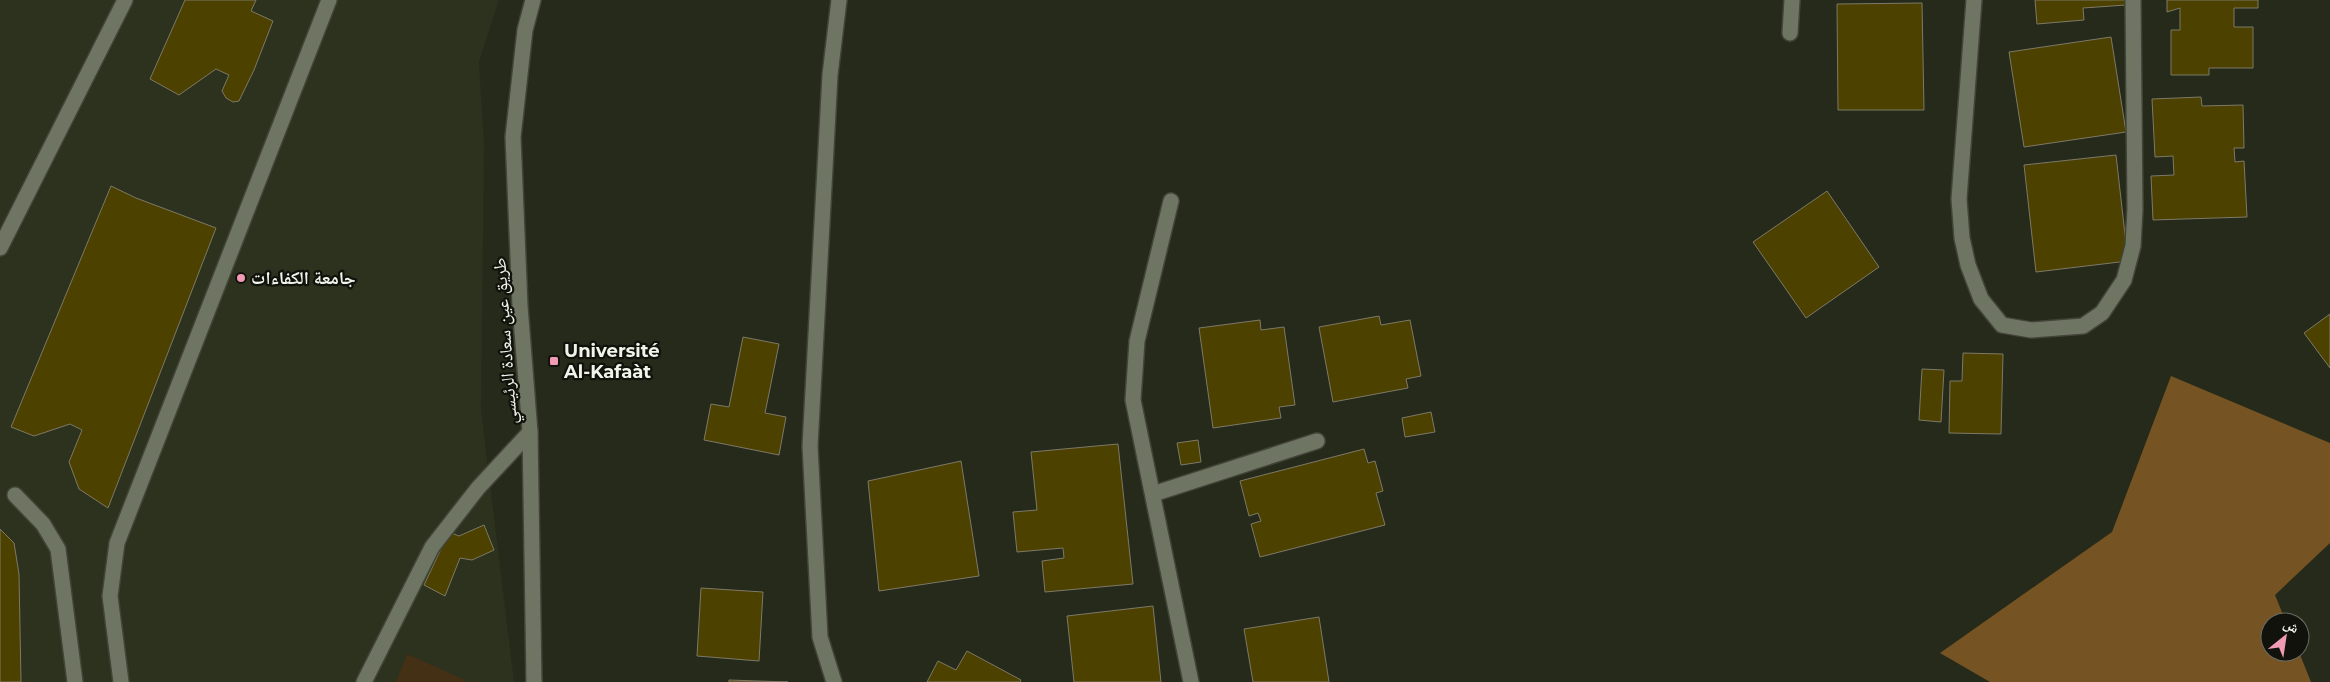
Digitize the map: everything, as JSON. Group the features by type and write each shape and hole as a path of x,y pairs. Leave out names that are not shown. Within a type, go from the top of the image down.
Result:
{"street":[{"path":"0,248 126,0"},
{"path":"121,682 110,596 117,543 329,0"},
{"name":"طريق عين سعادة الرئيسي","path":"532,0 525,30 513,137 520,306 530,432 534,682"},
{"path":"834,682 820,637 810,446 830,75 839,0"},
{"path":"1790,33 1792,0"},
{"path":"1974,0 1959,199 1962,238 1968,264 1981,300 2002,325 2031,330 2083,326 2102,314 2124,280 2133,246 2135,210 2133,0"},
{"path":"1170,202 1137,341 1133,400 1191,682"},
{"path":"364,682 432,547 478,488 530,432"},
{"path":"1153,494 1317,441"},
{"path":"15,495 43,524 58,549 75,682"}],"shaded area":[{"name":"جامعة الكفاءات","path":"0,0 499,0 479,62 484,146 481,410 514,682 0,682"},
{"path":"2171,376 2330,443 2330,543 2275,595 2282,612 2260,612 2260,662 2303,662 2311,682 1990,682 1940,653 2112,532"},
{"path":"407,654 465,680 465,682 396,682"}],"building":[{"path":"185,0 256,0 251,11 273,21 254,70 239,101 233,102 226,98 222,91 229,75 216,69 179,95 150,79"},
{"path":"2035,0 2125,0 2126,5 2083,8 2084,20 2037,24"},
{"path":"2167,0 2258,0 2258,8 2234,8 2234,27 2253,27 2253,68 2209,68 2209,75 2171,75 2171,30 2180,30 2180,8 2167,12"},
{"path":"1922,3 1924,110 1838,110 1837,4"},
{"path":"2111,37 2126,132 2024,147 2009,52"},
{"path":"2201,97 2202,106 2243,105 2244,148 2234,148 2235,162 2244,161 2247,217 2153,220 2151,176 2174,175 2173,156 2155,157 2152,99"},
{"path":"2116,155 2128,261 2036,272 2024,165"},
{"path":"111,186 136,198 216,228 108,508 79,489 69,462 82,430 70,424 34,436 11,427"},
{"path":"1827,191 1879,267 1806,318 1753,242"},
{"path":"2330,314 2330,368 2304,333"},
{"path":"1379,316 1381,325 1410,320 1421,376 1406,379 1408,388 1333,402 1319,327"},
{"path":"1260,320 1261,330 1284,327 1295,405 1279,407 1281,418 1213,428 1199,328"},
{"path":"743,337 779,344 765,413 786,417 779,455 704,440 711,404 729,407"},
{"path":"1963,353 2003,354 2001,434 1949,433 1950,381 1962,381"},
{"path":"1922,369 1944,370 1941,422 1919,420"},
{"path":"1431,412 1435,432 1405,437 1402,418"},
{"path":"1198,440 1201,462 1181,465 1177,443"},
{"path":"1118,444 1133,584 1045,592 1042,561 1064,558 1063,548 1017,552 1013,512 1037,510 1031,452"},
{"path":"1364,449 1368,463 1375,461 1383,491 1376,493 1385,525 1260,557 1251,524 1261,521 1258,513 1249,516 1240,481"},
{"path":"961,461 979,576 879,591 868,481"},
{"path":"484,525 494,550 472,560 460,558 445,596 424,585 449,532 459,536"},
{"path":"0,529 14,543 19,574 21,682 0,682"},
{"path":"701,588 763,592 759,661 697,656"},
{"path":"1153,606 1161,682 1074,682 1067,616"},
{"path":"1319,617 1329,682 1253,682 1244,629"},
{"path":"967,651 1021,680 1020,682 927,682 938,661 956,670"},
{"path":"729,680 788,682 729,682"}],"place":[{"name":"جامعة الكفاءات","path":"241,278"},
{"name":"Université Al-Kafaàt","path":"554,361"}]}
